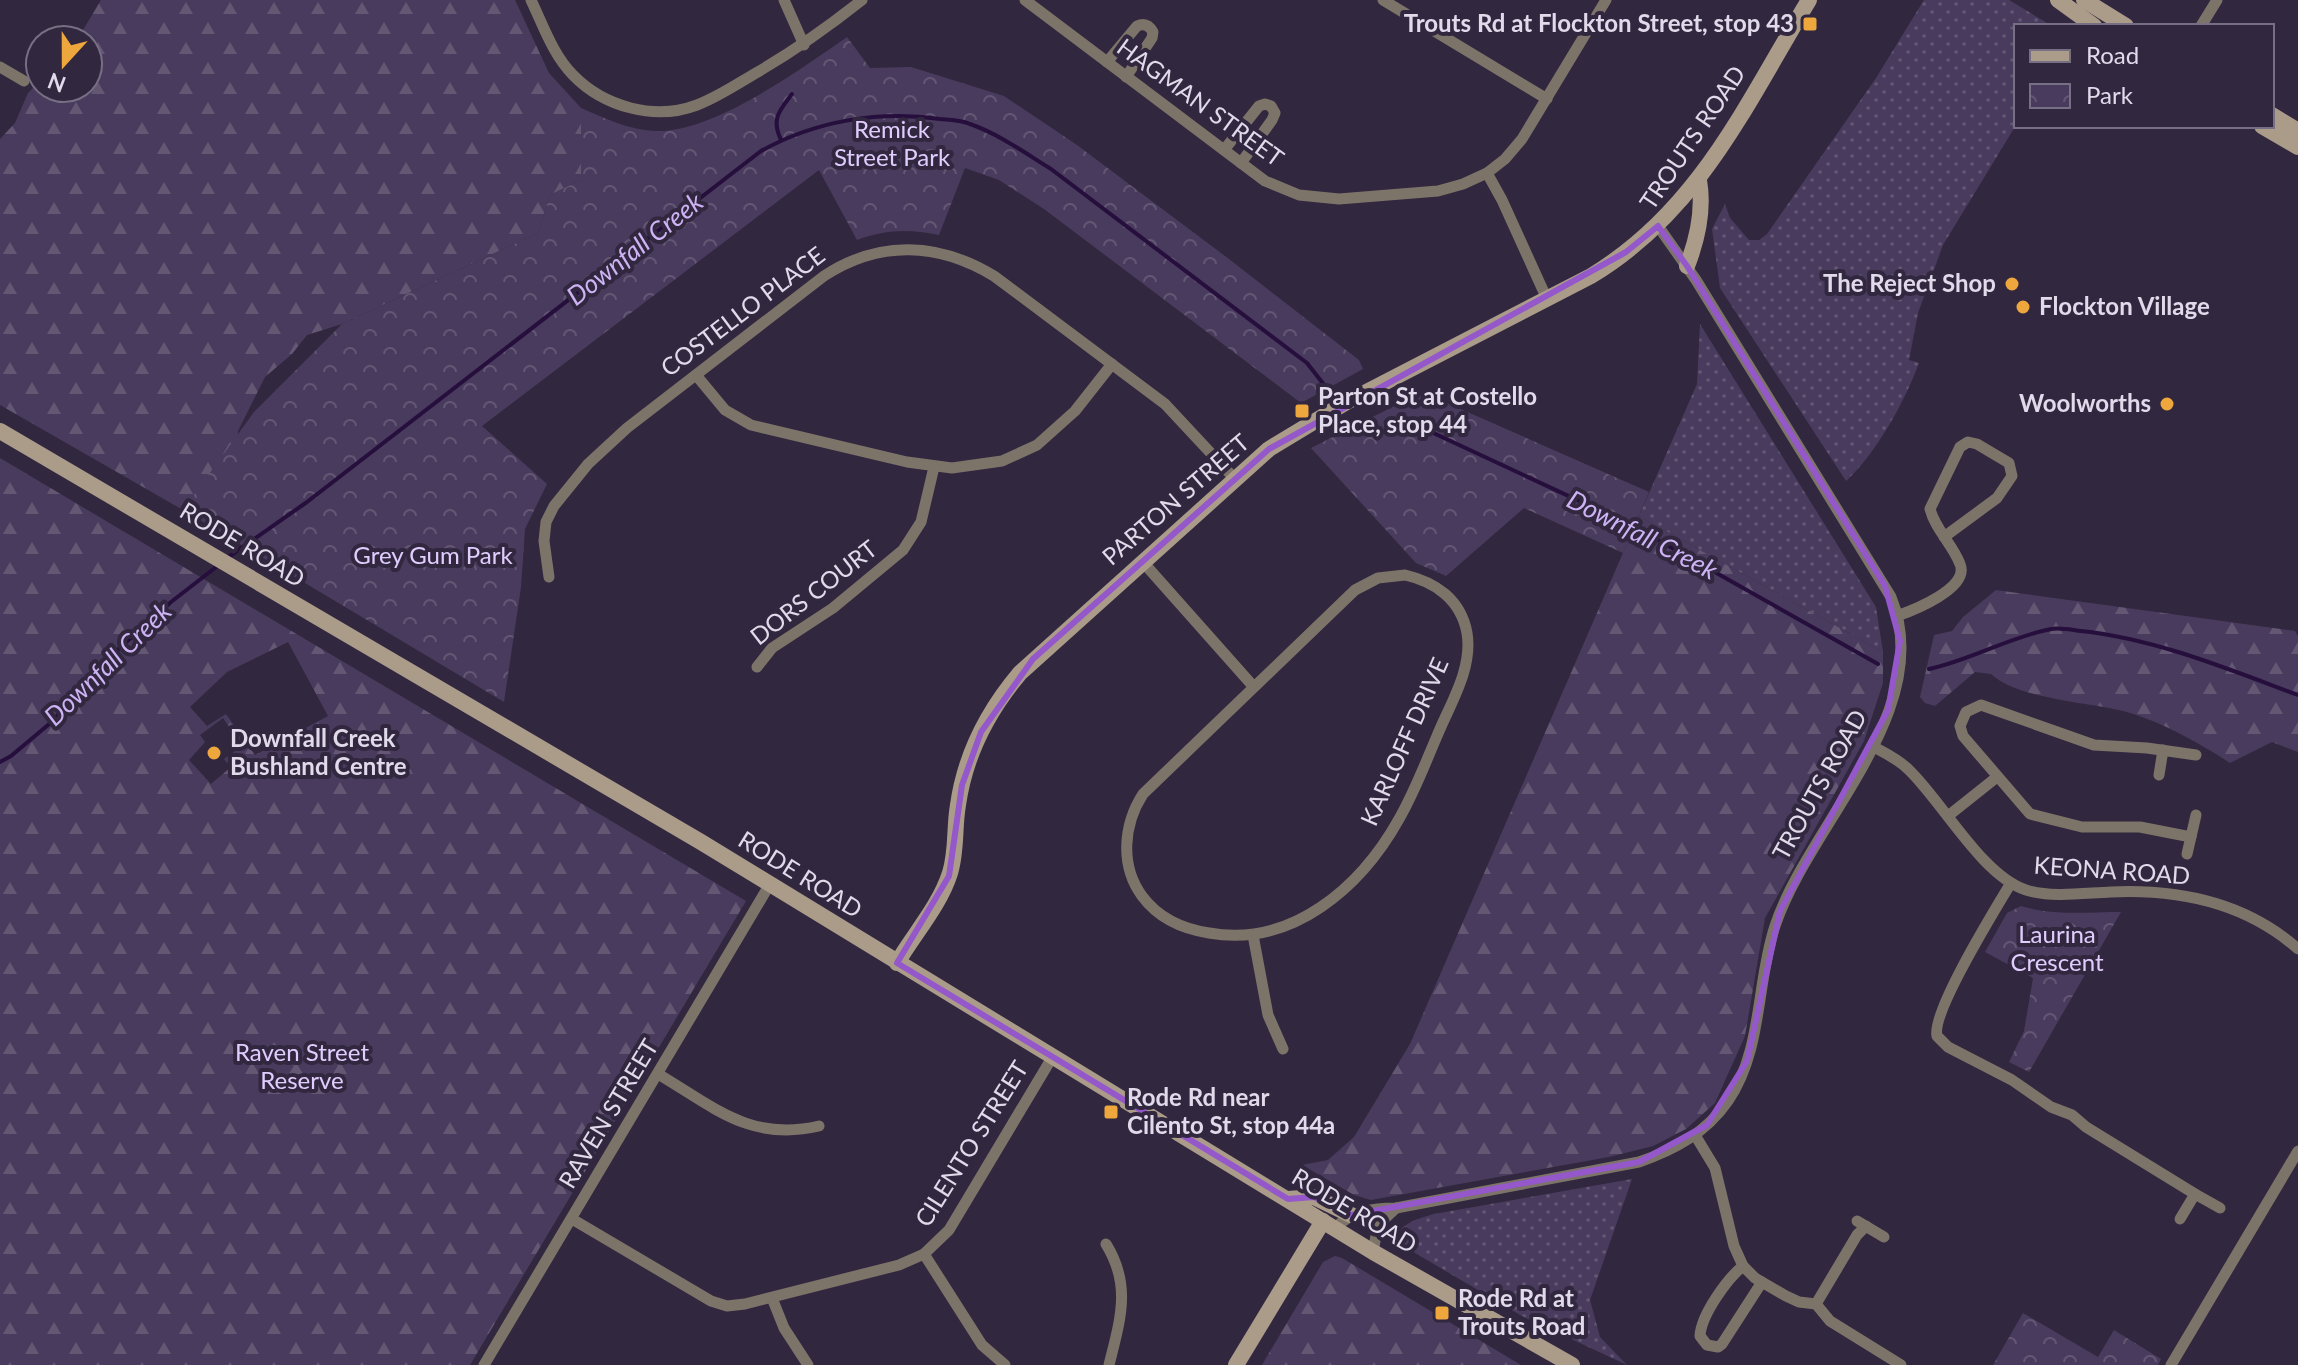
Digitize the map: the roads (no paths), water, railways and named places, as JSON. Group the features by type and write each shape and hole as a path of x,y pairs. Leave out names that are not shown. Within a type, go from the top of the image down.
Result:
{"main road":[{"name":"TROUTS ROAD","path":"1658,226 1699,180 1809,0"},
{"path":"2058,0 2091,24"},
{"path":"2084,0 2123,24"},
{"path":"2274,116 2298,131"},
{"path":"2265,128 2298,147"},
{"path":"1687,266 1696,243 1701,205 1699,180"},
{"name":"PARTON STREET","path":"897,963 949,876 962,785 973,751 989,716 1033,659 1269,449 1312,421 1608,265 1658,226"},
{"name":"RODE ROAD","path":"0,431 770,884 1373,1252 1572,1365"},
{"path":"1288,1199 1314,1197 1351,1215"},
{"name":"TROUTS ROAD","path":"1236,1365 1329,1225"}],"street":[{"path":"531,0 562,61 585,86 611,102 665,112 716,96 804,45 862,0"},
{"path":"784,0 804,45"},
{"name":"HAGMAN STREET","path":"1025,0 1265,181 1323,199 1438,191 1487,173 1513,150 1606,0"},
{"path":"1383,0 1547,99"},
{"path":"2202,24 2217,0"},
{"path":"1107,62 1137,26 1149,27 1153,32 1152,38 1126,77"},
{"path":"0,67 24,81"},
{"path":"1224,150 1259,106 1271,106 1274,116 1241,163"},
{"path":"1487,173 1547,299"},
{"name":"TROUTS ROAD","path":"1329,1225 1377,1208 1396,1208 1639,1162 1695,1135 1718,1114 1742,1075 1751,1045 1770,942 1780,911 1872,746 1888,710 1898,678 1901,650 1897,616 1885,586 1687,266 1658,226"},
{"name":"COSTELLO PLACE","path":"549,577 545,530 554,506 606,445 841,265 874,252 907,248 940,252 977,265 1112,364 1179,418 1234,478"},
{"path":"696,375 725,410 751,425 934,467 985,465 1037,445 1075,411 1112,364"},
{"path":"1897,616 1927,604 1953,587 1959,579 1961,566 1944,537 1930,512 1930,506 1962,445 1974,443 2009,463 2012,476 1997,498 1944,537"},
{"name":"DORS COURT","path":"757,667 781,640 833,608 903,550 921,522 934,467"},
{"path":"1142,561 1253,686"},
{"name":"KARLOFF DRIVE","path":"1405,575 1426,581 1444,592 1464,623 1468,648 1463,674 1409,800 1391,834 1356,878 1323,907 1291,925 1253,935 1232,936 1193,930 1168,920 1139,891 1133,879 1126,840 1132,815 1143,794 1253,686 1355,590 1378,578 1405,575"},
{"path":"2191,837 2140,827 2082,827 2041,818 2024,809 1961,731 1963,716 1975,706 1993,708 2094,745 2196,755"},
{"name":"KEONA ROAD","path":"1872,746 1907,768 1986,862 2011,883 2025,890 2044,893 2143,890 2198,898 2254,919 2298,949"},
{"path":"2159,775 2163,750"},
{"path":"1948,816 1997,777"},
{"path":"2187,854 2196,815"},
{"path":"2011,883 1961,971 1937,1024 1937,1036 1948,1047 2012,1080 2051,1107 2068,1112 2086,1127 2220,1208"},
{"name":"RAVEN STREET","path":"484,1365 770,884"},
{"path":"1253,935 1268,1015 1283,1049"},
{"name":"CILENTO STREET","path":"572,1219 711,1301 737,1306 899,1265 924,1254 941,1240 955,1221 1053,1056"},
{"path":"658,1074 755,1128 780,1132 819,1126"},
{"path":"1695,1135 1715,1168 1734,1246 1743,1266 1762,1282 1791,1299 1816,1304 1830,1321 1894,1363"},
{"path":"2171,1365 2298,1151"},
{"path":"2180,1219 2195,1194"},
{"path":"1373,1252 1378,1225 1396,1208"},
{"path":"1816,1304 1862,1224 1884,1237"},
{"path":"1106,1244 1116,1261 1122,1284 1119,1320 1109,1365"},
{"path":"924,1254 982,1345 1005,1365"},
{"path":"1743,1266 1727,1281 1702,1324 1700,1336 1707,1345 1718,1347 1722,1344 1762,1282"},
{"path":"772,1298 784,1328 808,1365"}],"waterway":[{"path":"781,140 778,116 792,94"},
{"name":"Downfall Creek","path":"227,558 307,502 761,151 803,132 848,120 894,116 955,120 1002,138 1051,169 1307,363 1325,386"},
{"name":"Downfall Creek","path":"1399,417 1633,526 1878,664"},
{"name":"Downfall Creek","path":"0,762 54,720 85,679 171,602 220,564"},
{"name":"Downfall Creek","path":"1929,669 2035,633 2062,628 2164,648 2298,695"}],"place":[{"name":"Trouts Rd at Flockton Street, stop 43","path":"1810,24"},
{"name":"The Reject Shop","path":"2012,284"},
{"name":"Flockton Village","path":"2023,307"},
{"name":"Woolworths","path":"2167,404"},
{"name":"Parton St at Costello Place, stop 44","path":"1302,411"},
{"name":"Downfall Creek Bushland Centre","path":"214,753"},
{"name":"Rode Rd near Cilento St, stop 44a","path":"1111,1112"},
{"name":"Rode Rd at Trouts Road","path":"1442,1313"}],"park label":[{"name":"Remick Street Park","path":"892,144"},
{"name":"Grey Gum Park","path":"433,556"},
{"name":"Laurina Crescent","path":"2057,949"},
{"name":"Raven Street Reserve","path":"302,1067"}]}
